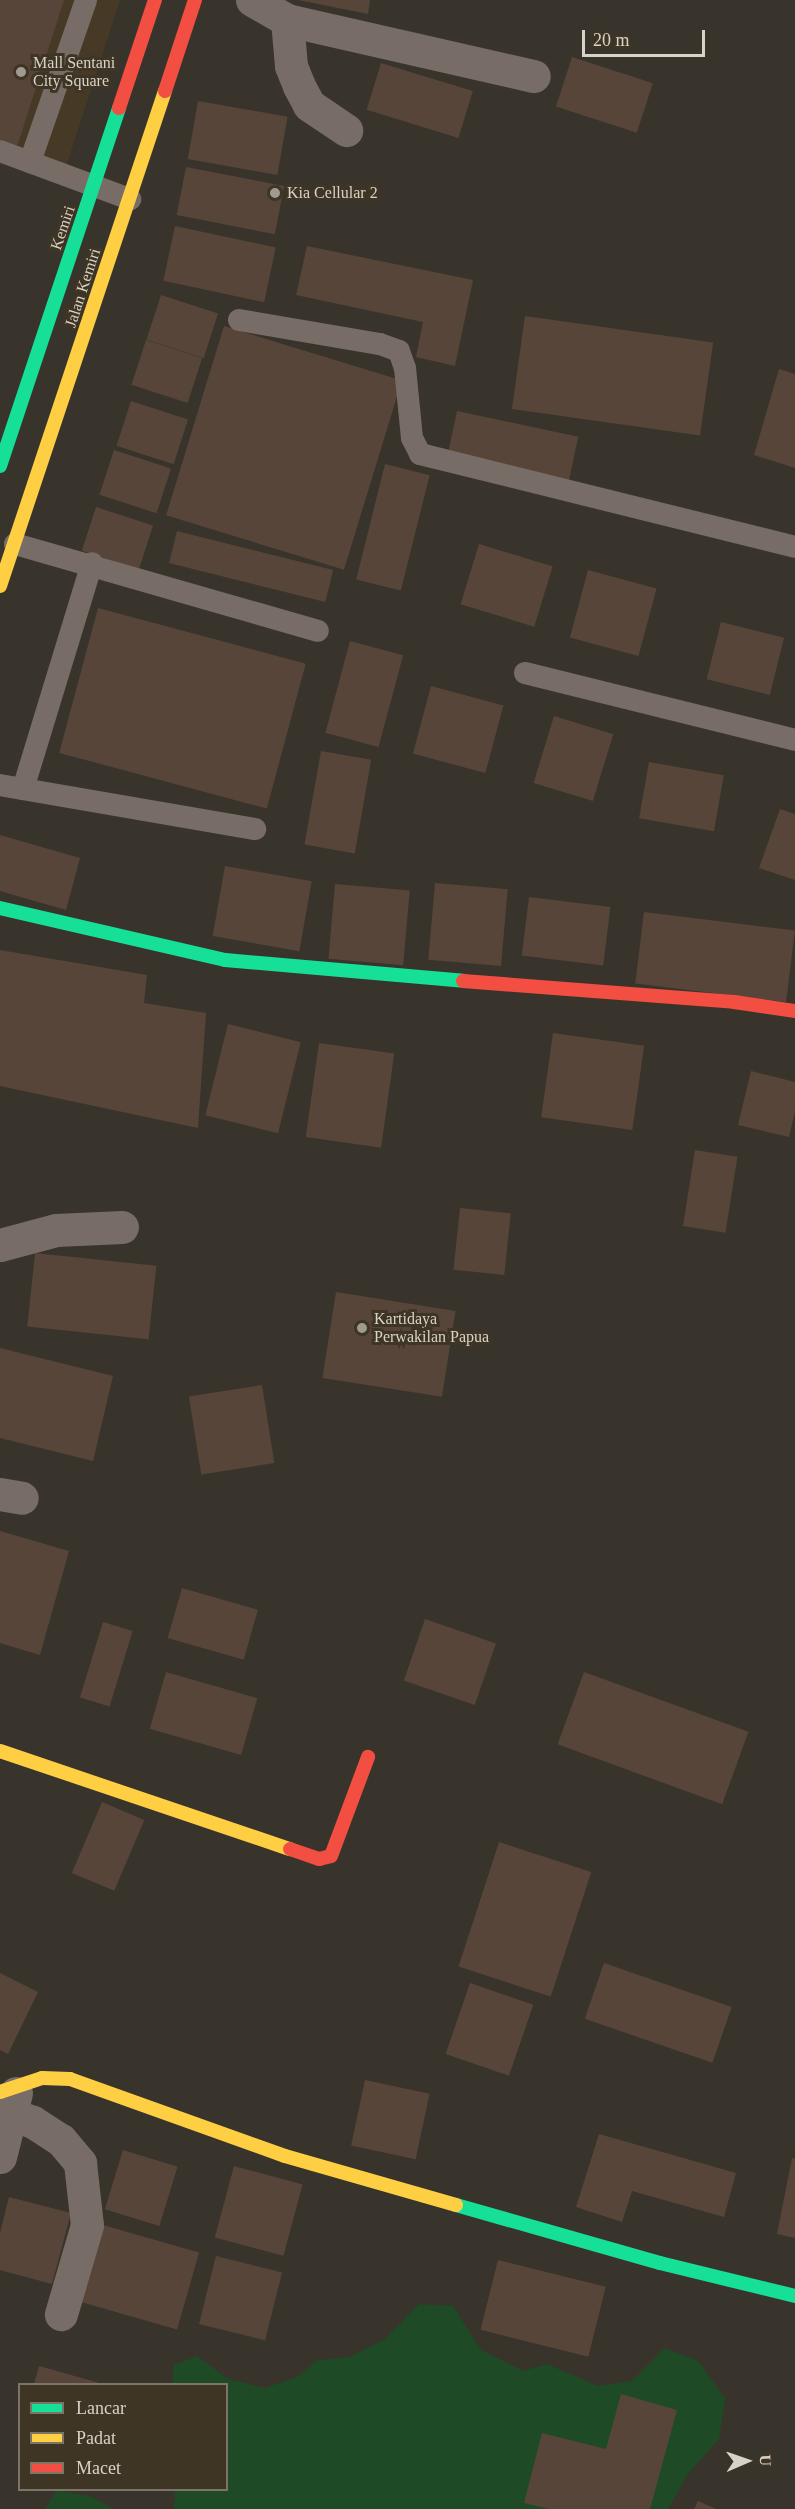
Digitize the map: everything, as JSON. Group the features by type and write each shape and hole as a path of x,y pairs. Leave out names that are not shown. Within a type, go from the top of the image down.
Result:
{"main road":[{"name":"Kemiri","path":"0,466 155,0"},
{"name":"Jalan Kemiri","path":"0,586 195,0"},
{"path":"0,908 225,960 274,967 734,1002 795,1011"},
{"path":"0,1751 319,1859 331,1856 341,1837 368,1757"},
{"path":"9,2097 42,2078 70,2079 285,2156 660,2263 795,2296"}],"street":[{"path":"252,0 287,20 534,76"},
{"path":"287,20 291,66 309,105 346,130"},
{"path":"0,1245 56,1230 122,1227"},
{"path":"0,2157 9,2097"},
{"path":"9,2097 33,2122 61,2140 80,2163 87,2224 62,2314"}],"lane":[{"path":"30,162 86,0"},
{"path":"0,151 130,199"},
{"path":"239,320 380,344 399,351 405,368 412,438 420,454 795,548"},
{"path":"15,544 92,563 318,631"},
{"path":"23,789 92,563"},
{"path":"525,673 795,740"},
{"path":"0,785 255,829"}],"shaded area":[{"path":"0,0 120,0 63,176 0,155"}],"green space":[{"path":"419,2304 453,2306 481,2350 523,2371 547,2364 598,2386 632,2381 665,2348 698,2361 725,2398 719,2439 687,2475 668,2509 174,2509 175,2491 228,2491 228,2383 172,2383 174,2365 197,2356 228,2379 265,2388 297,2377 318,2360 350,2357 385,2339"},
{"path":"56,2491 62,2491 92,2497 114,2509 45,2509"}],"building":[{"name":"Mall Sentani City Square","path":"0,0 64,0 16,150 0,144"},
{"path":"298,0 370,0 368,14"},
{"path":"572,57 653,83 637,133 556,106"},
{"path":"381,63 473,91 458,138 367,110"},
{"path":"198,101 288,117 277,175 188,159"},
{"path":"186,167 284,186 275,234 177,215"},
{"path":"175,226 276,247 264,302 163,281"},
{"path":"307,246 473,280 455,366 416,357 423,322 296,295"},
{"path":"161,295 218,314 204,358 146,340"},
{"path":"525,316 713,342 700,436 512,409"},
{"path":"224,326 402,380 344,570 166,515"},
{"path":"146,340 202,358 188,403 131,385"},
{"path":"779,369 795,374 795,468 754,455"},
{"path":"131,401 188,420 174,464 116,446"},
{"path":"457,411 578,437 569,480 448,454"},
{"path":"114,450 171,469 157,513 99,495"},
{"path":"385,464 430,475 401,591 356,579"},
{"path":"96,507 153,526 139,569 82,551"},
{"path":"177,531 333,570 325,602 169,563"},
{"path":"479,544 553,567 534,627 461,604"},
{"path":"588,570 657,588 638,656 570,638"},
{"path":"98,608 306,664 267,809 59,753"},
{"path":"721,622 784,638 770,695 707,679"},
{"path":"350,641 403,655 379,747 325,733"},
{"path":"431,686 503,705 485,773 413,754"},
{"path":"554,716 613,734 593,801 534,783"},
{"path":"321,751 371,760 355,853 305,845"},
{"path":"649,762 724,775 714,831 639,818"},
{"path":"780,809 795,814 795,880 759,868"},
{"path":"0,835 80,858 66,910 0,891"},
{"path":"225,866 312,881 299,951 213,936"},
{"path":"435,883 508,889 501,966 428,960"},
{"path":"335,884 410,891 403,965 328,959"},
{"path":"529,897 610,907 603,966 522,956"},
{"path":"644,912 795,931 786,1002 635,983"},
{"path":"0,950 147,975 144,1003 206,1013 198,1128 0,1086"},
{"path":"228,1024 301,1042 278,1133 205,1115"},
{"path":"553,1033 644,1046 632,1130 541,1117"},
{"path":"319,1043 394,1054 381,1148 306,1137"},
{"path":"751,1071 795,1082 795,1111 789,1137 738,1125"},
{"path":"695,1150 737,1157 725,1233 683,1226"},
{"path":"460,1208 511,1213 504,1275 454,1270"},
{"path":"35,1253 156,1266 149,1339 27,1327"},
{"path":"336,1292 456,1311 442,1397 322,1378"},
{"path":"0,1348 113,1376 93,1461 0,1438"},
{"path":"262,1385 274,1463 201,1475 189,1397"},
{"path":"0,1531 69,1551 40,1655 0,1643"},
{"path":"182,1588 258,1610 244,1660 168,1638"},
{"path":"425,1619 496,1643 475,1705 404,1680"},
{"path":"103,1622 133,1631 110,1707 80,1698"},
{"path":"166,1672 257,1698 241,1755 150,1729"},
{"path":"584,1672 748,1732 722,1804 558,1744"},
{"path":"102,1802 144,1820 114,1891 72,1873"},
{"path":"499,1842 591,1872 551,1997 459,1967"},
{"path":"604,1963 732,2007 712,2063 585,2019"},
{"path":"0,1973 38,1992 8,2054 0,2050"},
{"path":"470,1983 533,2005 509,2076 446,2054"},
{"path":"365,2080 430,2094 416,2159 351,2146"},
{"path":"599,2134 736,2173 724,2217 632,2191 622,2222 576,2207"},
{"path":"123,2150 178,2167 159,2226 105,2209"},
{"path":"792,2158 795,2159 795,2238 777,2234"},
{"path":"234,2166 303,2184 283,2256 215,2237"},
{"path":"9,2197 71,2213 52,2284 0,2270 0,2233"},
{"path":"103,2225 199,2253 177,2329 81,2302"},
{"path":"216,2256 282,2272 265,2340 199,2324"},
{"path":"498,2260 606,2287 588,2357 481,2330"},
{"path":"39,2366 99,2383 34,2383"},
{"path":"621,2394 677,2410 650,2509 549,2509 524,2503 542,2433 606,2449"},
{"path":"698,2501 716,2509 694,2509"}],"traffic: fast":[{"path":"0,466 119,108"},
{"path":"0,908 225,960 463,981"},
{"path":"456,2205 660,2263 795,2296"}],"traffic: slow":[{"path":"0,586 165,91"},
{"path":"0,1751 290,1849"},
{"path":"0,2092 42,2078 70,2079 285,2156 456,2205"}],"traffic: jam":[{"path":"119,108 155,0"},
{"path":"165,91 195,0"},
{"path":"463,981 734,1002 795,1011"},
{"path":"290,1849 319,1859 331,1856 368,1757"}],"place":[{"name":"Mall Sentani City Square","path":"21,72"},
{"name":"Kia Cellular 2","path":"275,193"},
{"name":"Kartidaya Perwakilan Papua","path":"362,1328"}]}
